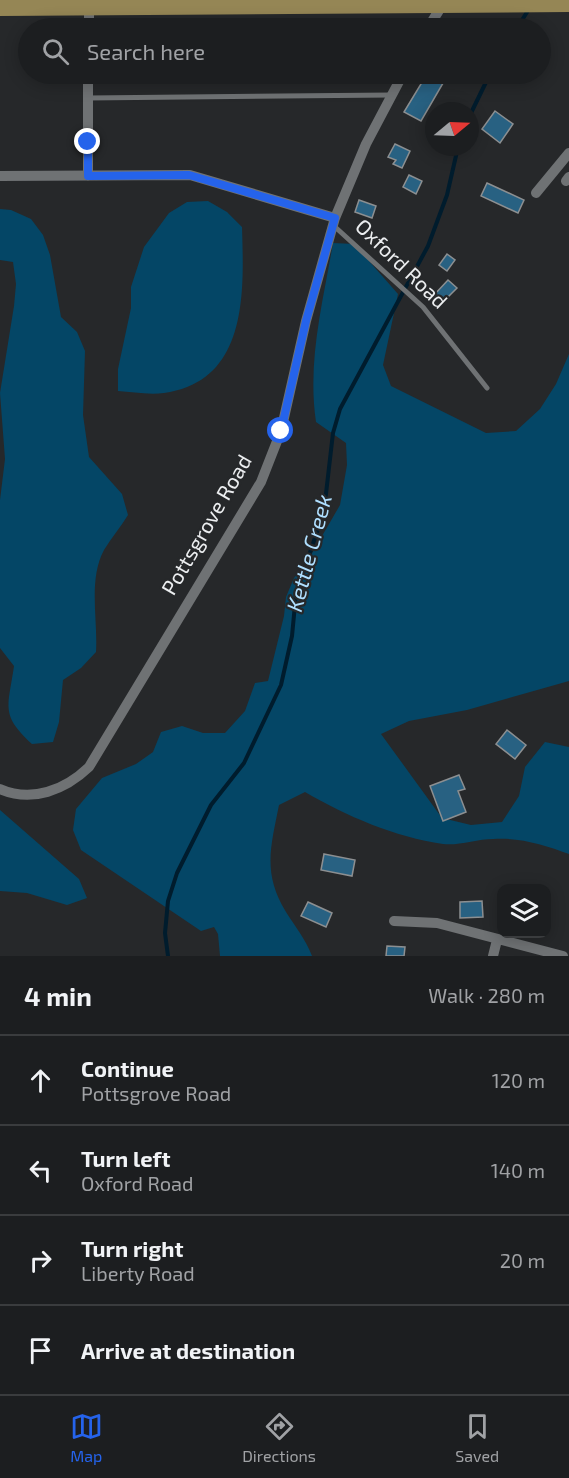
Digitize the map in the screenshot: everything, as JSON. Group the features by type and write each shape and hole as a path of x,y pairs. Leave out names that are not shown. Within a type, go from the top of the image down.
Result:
{"main road":[{"path":"0,8 89,4 569,4"}],"street":[{"path":"434,18 443,3"},
{"path":"88,84 88,176"},
{"name":"Pottsgrove Road","path":"0,789 21,796 47,792 78,778 101,750 261,482 281,431 306,321 334,222 362,152 397,84"},
{"path":"536,193 569,153"},
{"name":"Oxford Road","path":"0,176 189,175 334,222"},
{"path":"394,921 437,923 563,956"},
{"path":"493,956 497,940"}],"lane":[{"path":"88,98 391,94"},
{"name":"Oxford Road","path":"334,222 412,298 487,388"}],"shaded area":[{"path":"208,201 227,212 242,227 240,305 235,330 226,353 212,371 192,385 158,394 118,391 118,369 131,308 131,287 144,247 169,213 187,202"},
{"path":"0,209 11,210 31,219 43,235 50,255 61,317 77,332 85,351 83,415 89,457 122,494 128,515 104,550 96,574 96,652 81,668 63,680 59,722 53,742 32,744 11,717 9,701 14,666 0,648 0,500 5,459 0,393 16,284 13,262 0,260"},
{"path":"333,243 354,244 398,294 383,365 391,386 486,433 516,431 540,409 556,384 569,354 569,681 467,710 409,721 381,734 442,818 471,825 502,822 519,796 525,767 545,742 569,747 569,854 512,839 487,839 449,844 425,841 371,824 305,792 279,805 270,859 278,898 312,956 220,956 218,934 214,927 201,931 81,850 73,830 76,809 102,778 136,764 153,752 161,732 182,726 203,733 225,733 245,711 255,683 268,681 284,616 286,597 294,578 307,562 340,505 347,465 346,443 316,422 314,399 313,377 317,332"},
{"path":"0,810 79,879 87,898 67,905 27,893 0,891"}],"building":[{"path":"421,84 443,84 432,102 425,102 425,114 421,121 404,112"},
{"path":"495,111 513,124 500,143 482,129"},
{"path":"395,144 410,151 402,168 393,164 396,160 388,157"},
{"path":"409,175 422,181 416,194 403,187"},
{"path":"487,183 524,200 518,213 481,196"},
{"path":"359,200 376,206 372,218 355,212"},
{"path":"447,254 455,260 447,271 439,265"},
{"path":"448,280 457,288 443,302 435,294"},
{"path":"507,730 526,745 515,759 496,744"},
{"path":"459,775 465,789 458,791 466,812 443,821 430,786"},
{"path":"324,854 355,860 352,876 321,870"},
{"path":"482,901 483,917 460,918 460,902"},
{"path":"308,902 332,913 326,927 301,916"},
{"path":"387,946 405,947 404,956 386,956"}],"waterway":[{"name":"Kettle Creek","path":"523,18 529,9"},
{"name":"Kettle Creek","path":"476,102 485,84"},
{"name":"Kettle Creek","path":"168,956 165,933 168,901 177,873 211,805 244,763 281,685 292,636 296,594 324,511 333,433 340,409 428,246 447,195 456,156"}],"route":[{"path":"88,142 88,176 189,175 335,218 306,321 281,431"}]}
